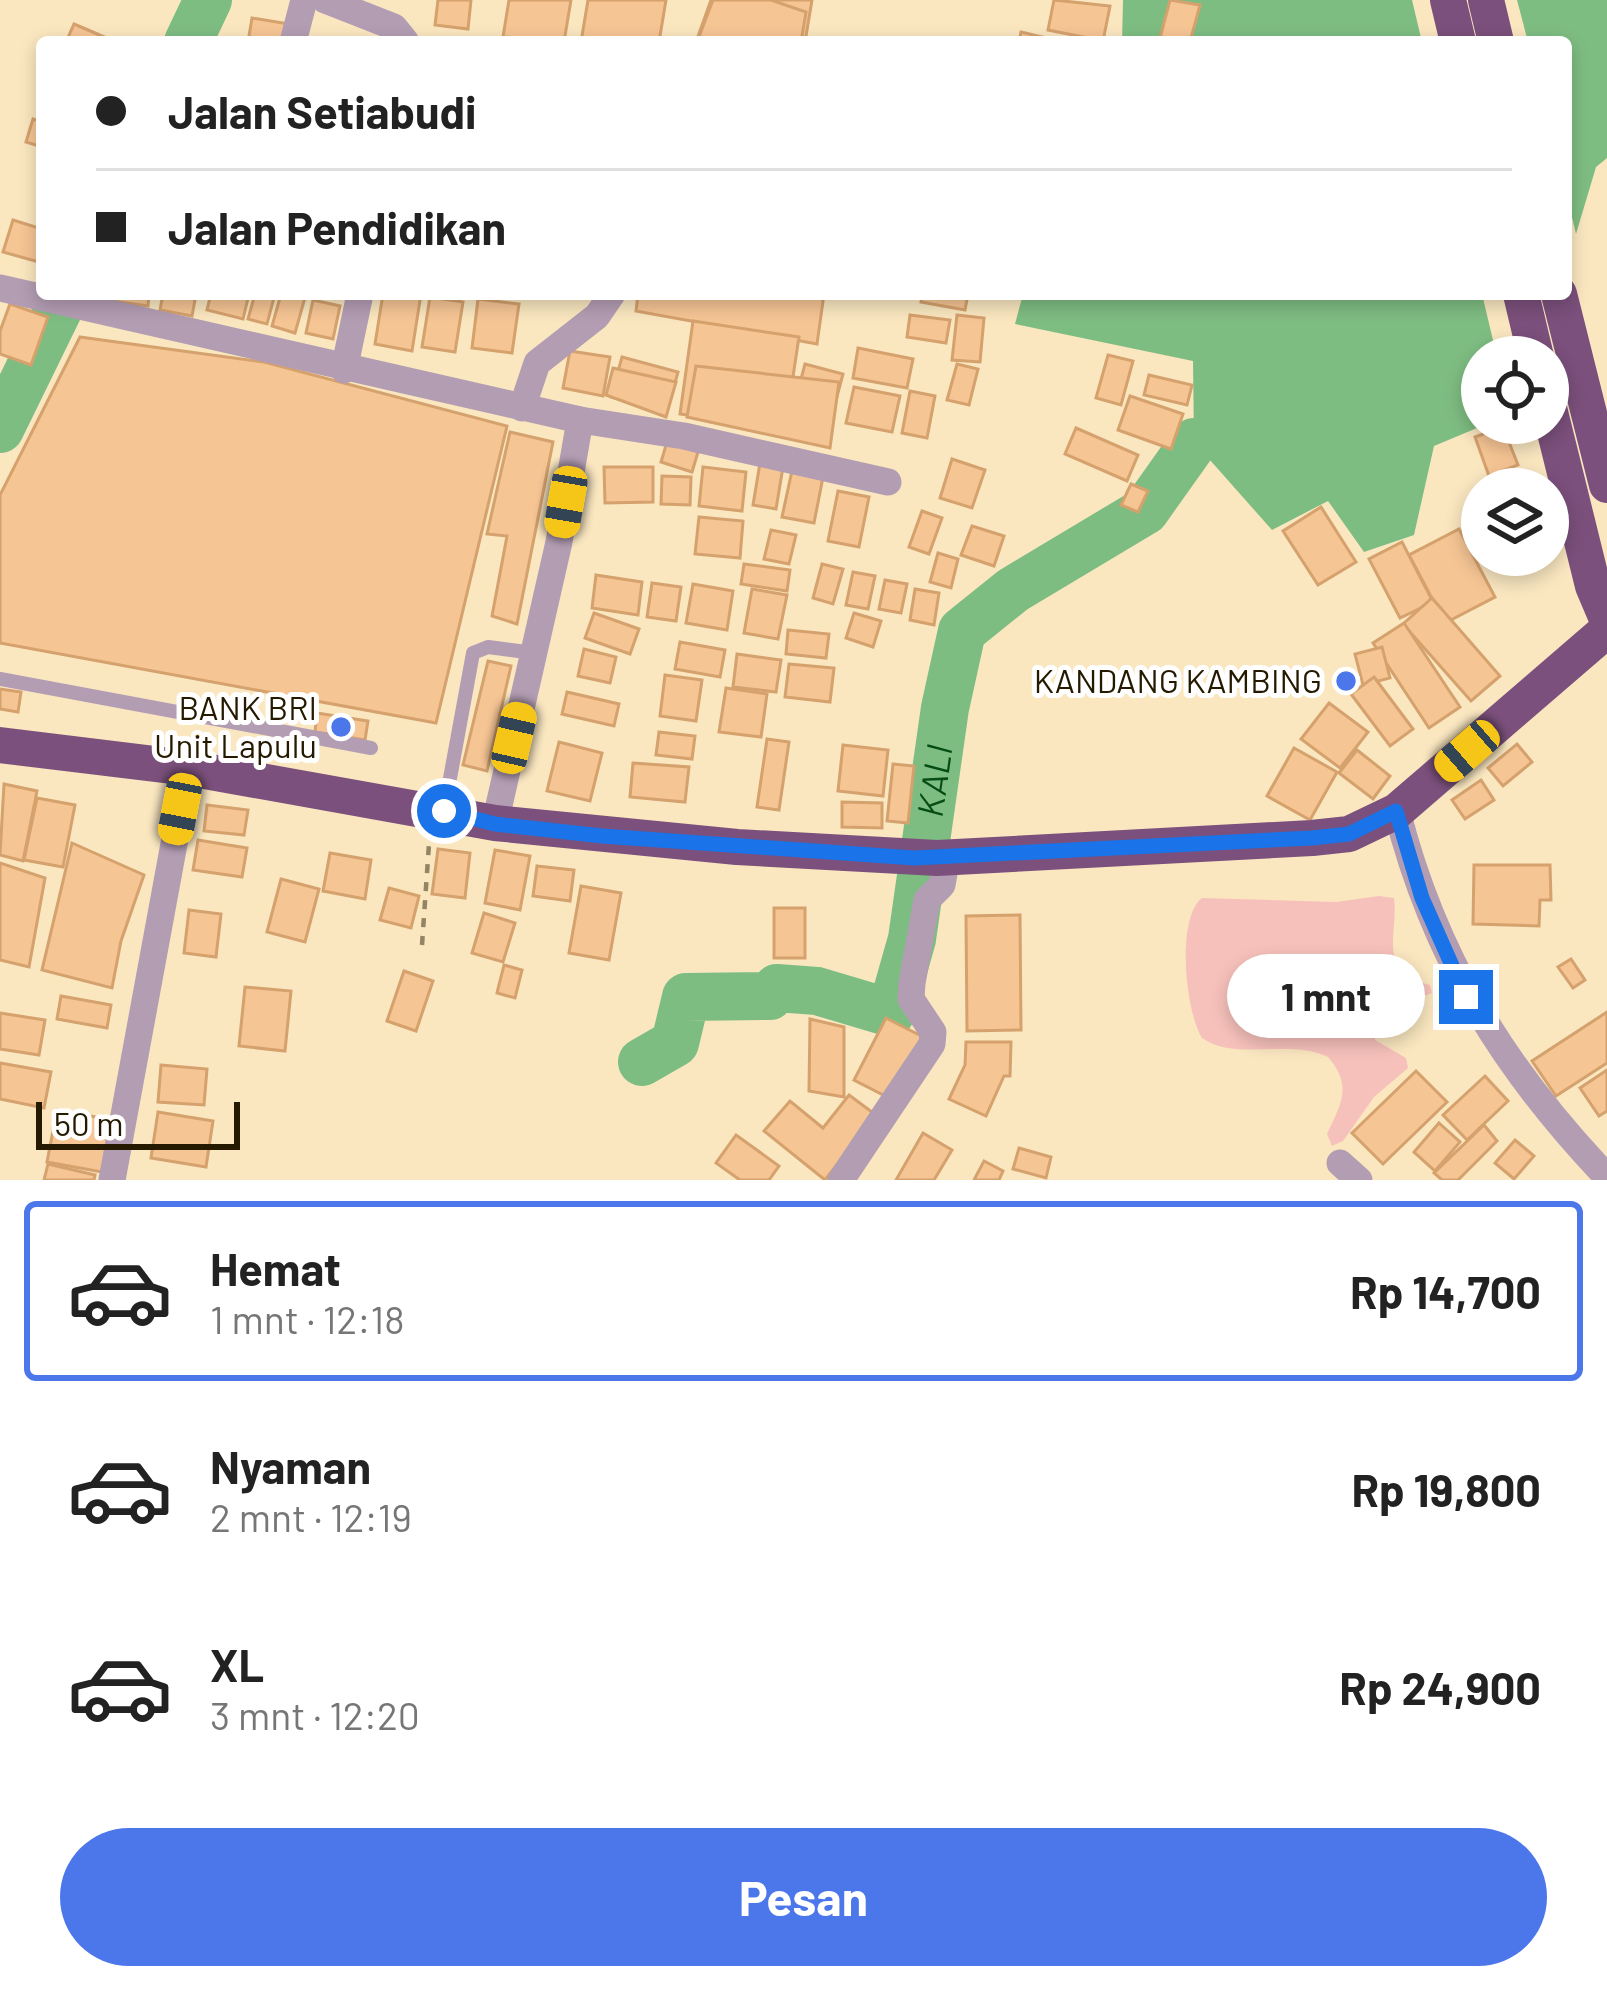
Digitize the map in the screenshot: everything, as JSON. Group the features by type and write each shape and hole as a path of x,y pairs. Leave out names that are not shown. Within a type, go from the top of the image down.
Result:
{"highway":[{"path":"1448,0 1457,36"},
{"path":"1486,0 1495,36"},
{"path":"1522,300 1531,336"},
{"path":"1560,300 1607,485"},
{"path":"1558,444 1593,586 1607,619"},
{"path":"0,745 188,769 438,810 495,824 933,858 1312,838 1349,834 1396,811 1607,630"}],"street":[{"path":"295,36 304,0"},
{"path":"325,0 394,27 401,36"},
{"path":"0,288 36,296"},
{"path":"51,300 344,370 580,420 684,436 888,482"},
{"path":"344,370 359,300"},
{"path":"522,408 537,363 597,316 608,300"},
{"path":"495,824 535,653 580,420"},
{"path":"113,1180 188,769"},
{"path":"1396,811 1422,898 1466,997 1557,1126 1600,1170 1570,1180"},
{"path":"841,1180 932,1044 933,1032 911,999 927,900 942,885 933,858"}],"lane":[{"path":"438,810 473,653 488,647 535,653"},
{"path":"0,679 371,748"}],"path":[{"path":"422,945 438,810"}],"shaded area":[{"path":"1123,0 1412,0 1421,36 1122,36"},
{"path":"1517,0 1607,0 1607,158 1596,167 1576,234 1572,217 1572,36 1526,36"},
{"path":"1021,300 1483,300 1492,336 1461,336 1461,435 1434,446 1414,535 1364,552 1328,501 1272,530 1194,442 1193,361 1015,324"},
{"path":"1202,898 1336,902 1394,898 1393,948 1398,968 1404,978 1430,985 1432,993 1398,1006 1377,1022 1375,1040 1406,1058 1408,1068 1374,1097 1343,1141 1332,1146 1327,1134 1342,1086 1328,1057 1297,1049 1231,1048 1202,1038 1188,987 1189,925"}],"building":[{"path":"438,0 471,0 468,29 435,25"},
{"path":"509,0 571,0 565,36 503,36"},
{"path":"588,0 666,0 660,36 582,36"},
{"path":"711,0 812,0 806,36 698,36"},
{"path":"713,0 771,0 806,12 802,36 699,36"},
{"path":"1054,0 1110,6 1104,36 1048,30"},
{"path":"1170,0 1200,5 1192,36 1161,36"},
{"path":"252,18 289,24 287,36 249,36"},
{"path":"74,24 102,36 69,36"},
{"path":"33,119 36,120 36,145 26,142"},
{"path":"13,220 36,227 36,261 3,252"},
{"path":"113,300 148,300 148,306"},
{"path":"162,300 195,300 192,316 160,310"},
{"path":"210,300 248,300 243,319 207,310"},
{"path":"253,300 273,300 267,324 248,319"},
{"path":"279,300 304,300 295,333 272,326"},
{"path":"313,300 340,306 333,339 306,333"},
{"path":"382,300 420,300 412,351 375,344"},
{"path":"430,300 463,302 455,352 422,347"},
{"path":"478,300 519,304 512,353 472,348"},
{"path":"637,300 823,300 817,344 636,311"},
{"path":"663,300 819,300 814,328"},
{"path":"922,300 967,300 965,310"},
{"path":"10,304 48,317 31,365 0,354 0,331"},
{"path":"910,315 950,320 946,343 907,337"},
{"path":"957,315 984,318 980,362 952,360"},
{"path":"693,321 799,337 785,429 680,414"},
{"path":"80,337 264,362 507,426 436,723 0,643 0,495"},
{"path":"858,348 913,359 907,388 853,378"},
{"path":"570,351 610,357 603,396 563,388"},
{"path":"1108,355 1133,361 1121,405 1096,398"},
{"path":"622,357 678,372 667,412 611,397"},
{"path":"805,364 843,374 831,419 793,409"},
{"path":"957,364 978,369 969,405 947,400"},
{"path":"696,366 839,382 830,448 687,417"},
{"path":"613,368 676,382 666,417 606,395"},
{"path":"1149,375 1192,385 1187,405 1144,395"},
{"path":"854,387 900,396 892,432 846,423"},
{"path":"910,391 935,396 927,438 902,433"},
{"path":"1130,396 1183,414 1171,449 1118,430"},
{"path":"1076,428 1138,455 1127,481 1065,454"},
{"path":"510,432 553,442 517,624 492,616 507,536 487,534"},
{"path":"667,442 698,452 692,472 661,462"},
{"path":"1478,444 1510,444 1518,465 1486,468"},
{"path":"952,459 985,470 972,508 940,498"},
{"path":"760,463 783,467 776,509 753,505"},
{"path":"793,466 824,472 814,523 782,517"},
{"path":"604,467 653,467 653,502 605,503"},
{"path":"703,467 746,472 742,511 699,506"},
{"path":"662,476 691,477 690,505 661,504"},
{"path":"1131,484 1148,491 1138,512 1121,505"},
{"path":"838,491 869,497 859,547 828,541"},
{"path":"1321,507 1356,562 1318,585 1283,531"},
{"path":"922,511 942,518 929,554 909,547"},
{"path":"699,517 743,521 740,558 695,554"},
{"path":"972,526 1004,536 994,566 961,555"},
{"path":"1459,529 1461,576 1484,576 1495,597 1445,623 1409,555"},
{"path":"771,530 796,535 789,564 764,559"},
{"path":"1402,542 1433,602 1400,618 1369,559"},
{"path":"938,553 958,559 951,588 930,582"},
{"path":"744,564 790,570 787,591 741,584"},
{"path":"822,564 843,569 833,604 813,598"},
{"path":"853,572 875,576 868,609 846,605"},
{"path":"596,575 642,582 638,615 592,608"},
{"path":"885,580 907,584 901,613 879,609"},
{"path":"652,583 681,587 676,621 647,617"},
{"path":"693,584 733,591 727,630 686,623"},
{"path":"752,589 787,595 778,639 744,633"},
{"path":"915,589 939,593 934,625 910,620"},
{"path":"1432,598 1500,676 1471,701 1403,624"},
{"path":"594,613 639,629 630,654 585,638"},
{"path":"854,613 881,621 873,647 846,638"},
{"path":"1404,623 1460,707 1429,728 1373,643"},
{"path":"788,630 829,634 826,658 786,654"},
{"path":"680,642 725,650 720,677 675,669"},
{"path":"1382,647 1390,678 1363,685 1355,654"},
{"path":"584,649 616,657 610,683 578,676"},
{"path":"737,654 781,660 776,692 733,687"},
{"path":"488,661 511,666 487,771 463,765"},
{"path":"789,664 834,668 830,702 785,697"},
{"path":"665,675 702,680 696,721 660,716"},
{"path":"1374,677 1413,729 1390,746 1351,694"},
{"path":"726,688 767,694 761,737 719,732"},
{"path":"0,689 21,692 18,712 0,709"},
{"path":"567,692 619,704 614,726 562,714"},
{"path":"1329,703 1368,732 1340,768 1301,739"},
{"name":"BANK BRI Unit Lapulu","path":"317,713 368,721 365,740 315,732"},
{"path":"659,732 695,736 692,759 656,755"},
{"path":"767,739 789,742 779,810 757,807"},
{"path":"559,742 602,753 590,801 547,791"},
{"path":"1517,744 1532,762 1503,786 1488,768"},
{"path":"843,745 888,750 883,796 838,791"},
{"path":"1294,748 1337,772 1310,820 1267,796"},
{"path":"1357,750 1390,776 1373,799 1339,773"},
{"path":"633,763 689,767 685,802 630,797"},
{"path":"893,764 914,766 908,823 887,821"},
{"path":"1481,780 1494,800 1465,819 1452,800"},
{"path":"4,784 37,791 23,861 0,855"},
{"path":"37,798 75,805 63,867 24,860"},
{"path":"842,802 882,803 882,828 842,827"},
{"path":"207,805 248,810 244,835 204,831"},
{"path":"198,840 247,848 242,877 193,870"},
{"path":"72,843 144,875 121,941 112,988 42,970"},
{"path":"438,849 470,853 465,898 432,894"},
{"path":"495,850 530,856 520,910 485,903"},
{"path":"330,853 371,860 365,899 323,891"},
{"path":"0,863 45,878 29,967 0,960"},
{"path":"1474,865 1550,865 1551,900 1540,900 1539,926 1473,924"},
{"path":"537,866 574,870 570,901 533,896"},
{"path":"281,879 319,889 305,942 267,932"},
{"path":"581,886 621,893 609,960 569,953"},
{"path":"389,888 419,896 411,928 380,920"},
{"path":"774,908 805,908 805,958 774,958"},
{"path":"189,910 221,914 216,957 184,953"},
{"path":"484,913 515,923 503,962 472,953"},
{"path":"1020,915 1021,1030 967,1031 966,916"},
{"path":"1571,959 1585,980 1573,988 1558,967"},
{"path":"504,965 522,970 515,998 497,993"},
{"path":"404,971 433,981 416,1031 387,1021"},
{"path":"245,987 291,991 285,1051 239,1046"},
{"path":"61,996 111,1005 107,1028 57,1019"},
{"path":"1607,1012 1607,1063 1556,1096 1532,1061"},
{"path":"0,1013 45,1020 39,1055 0,1049"},
{"path":"886,1018 927,1039 895,1101 854,1080"},
{"path":"810,1019 844,1027 844,1097 809,1091"},
{"path":"966,1042 1011,1042 1010,1076 1004,1076 986,1116 949,1099 965,1065"},
{"path":"0,1063 51,1072 44,1108 0,1099"},
{"path":"161,1065 207,1069 204,1105 158,1102"},
{"path":"1607,1070 1607,1111 1599,1116 1580,1088"},
{"path":"1416,1071 1447,1102 1383,1164 1352,1133"},
{"path":"1485,1076 1508,1101 1467,1140 1443,1115"},
{"path":"849,1095 876,1115 825,1180 764,1131 790,1101 823,1128"},
{"path":"57,1110 112,1120 102,1172 47,1162"},
{"path":"158,1112 213,1121 206,1167 151,1158"},
{"path":"1439,1123 1460,1142 1435,1171 1414,1152"},
{"path":"1484,1125 1497,1141 1458,1180 1442,1180 1434,1173"},
{"path":"923,1133 952,1150 934,1180 896,1180"},
{"path":"736,1135 779,1166 769,1180 740,1180 716,1163"},
{"path":"1515,1140 1534,1156 1514,1179 1495,1163"},
{"path":"1019,1148 1051,1157 1046,1178 1013,1169"},
{"path":"984,1161 1003,1171 999,1180 974,1180"},
{"path":"48,1164 95,1175 94,1180 44,1180"}],"waterway":[{"path":"191,36 208,0"},
{"path":"0,429 63,300"},
{"name":"KALI","path":"642,1062 675,1043 686,997 770,996 777,988 817,991 891,1013 912,939 945,708 962,631 1013,590 1145,511 1194,442"}],"place":[{"name":"KANDANG KAMBING","path":"1346,681"},
{"name":"BANK BRI Unit Lapulu","path":"341,727"}],"route":[{"path":"444,811 495,824 602,836 914,858 1312,838 1349,834 1396,811 1422,898 1466,997"}]}
